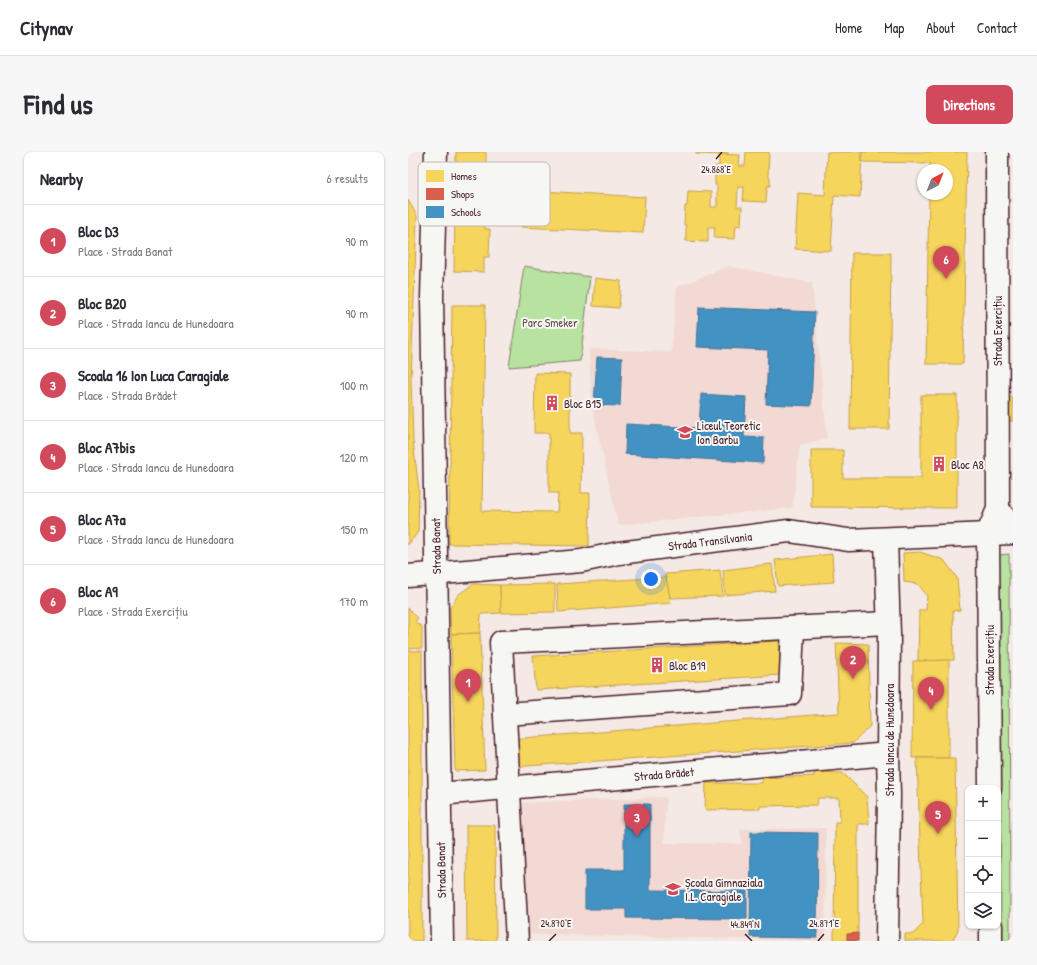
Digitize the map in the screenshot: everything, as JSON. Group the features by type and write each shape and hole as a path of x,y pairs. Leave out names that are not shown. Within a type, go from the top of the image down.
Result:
{"street":[{"name":"Strada Banat","path":"436,152 436,162"},
{"name":"Strada Exercițiu","path":"990,785 988,533 998,509 997,152"},
{"name":"Strada Banat","path":"434,226 432,297 442,941"},
{"path":"998,509 1013,528"},
{"name":"Strada Transilvania","path":"408,576 581,561 619,553 789,531 848,540 1013,533"},
{"name":"Strada Iancu de Hunedoara","path":"886,539 889,794 887,941"},
{"path":"517,941 501,642 888,623"},
{"path":"505,714 790,694 793,628"},
{"name":"Strada Brădet","path":"440,794 888,754"},
{"path":"991,929 991,941"}],"shaded area":[{"path":"729,266 812,283 827,438 800,445 792,508 618,525 592,405 589,349 671,352 677,287"},
{"name":"Școala Gimnaziala I.L. Caragiale","path":"666,797 664,843 742,844 740,829 826,828 825,941 522,934 518,803"}],"green space":[{"name":"Parc Smeker","path":"524,266 590,277 580,361 509,367"},
{"path":"1009,554 1010,941 1001,941 999,555"}],"building: Homes":[{"path":"456,152 486,152 486,162 456,162"},
{"path":"696,152 728,152 728,155 696,154"},
{"path":"746,152 769,152 768,176 770,177 770,186 767,186 766,202 743,201 744,187 738,187 737,207 742,207 741,226 736,225 735,239 714,238 715,227 708,227 708,242 686,241 686,225 684,225 685,206 687,206 688,191 711,192 711,207 717,207 715,166 719,166 719,154 740,155 739,166 745,166"},
{"path":"827,152 862,152 860,197 834,195 831,251 795,249 798,193 825,195"},
{"path":"862,152 967,152 963,364 926,364 929,200 953,200 953,164 862,162"},
{"path":"550,192 645,197 643,233 521,227 550,226"},
{"path":"408,200 417,216 411,378 413,441 419,490 418,532 408,545"},
{"path":"455,226 485,226 485,229 490,229 489,257 484,257 484,272 454,271"},
{"path":"852,253 891,253 889,429 850,429"},
{"path":"595,278 621,281 619,308 593,306"},
{"name":"Bloc B15","path":"452,305 485,305 482,511 557,512 558,493 549,493 549,433 534,433 535,373 570,374 570,433 582,433 581,493 590,493 589,546 449,544"},
{"name":"Bloc A8","path":"921,395 957,395 957,508 811,507 811,450 843,450 843,478 921,478"},
{"path":"1009,397 1013,397 1013,421 1008,421"},
{"path":"920,552 944,560 957,578 960,610 953,611 954,660 918,661 919,610 926,610 927,596 918,584 904,582 903,553"},
{"path":"832,554 834,582 778,586 775,560"},
{"path":"772,564 775,591 725,595 723,570"},
{"path":"720,570 723,596 670,598 665,574"},
{"path":"666,577 671,603 558,612 557,584"},
{"path":"473,584 500,585 501,613 481,614 480,633 451,634 450,608 458,595"},
{"path":"555,584 555,612 501,613 500,585"},
{"path":"408,608 418,618 415,622 422,627 422,648 408,649"},
{"path":"480,633 485,770 455,771 451,634"},
{"name":"Bloc B19","path":"779,641 781,675 536,690 533,656"},
{"path":"836,643 868,644 870,726 853,743 512,767 511,739 839,713"},
{"path":"408,651 422,651 422,941 408,941"},
{"path":"949,660 949,758 912,758 913,661"},
{"path":"917,758 955,758 958,930 952,941 905,941 905,934 913,934 923,924"},
{"path":"815,772 843,773 867,797 869,824 858,824 858,941 834,941 835,822 840,822 839,798 818,798 817,805 760,806 760,809 705,810 706,783 762,783 762,778 814,776"},
{"path":"466,825 495,825 496,941 467,941"}],"building: Shops":[{"path":"858,933 858,941 847,941 847,934"}],"building: Schools":[{"path":"699,307 815,312 811,406 766,404 768,350 697,347"},
{"path":"597,357 622,358 620,406 594,405"},
{"name":"Liceul Teoretic Ion Barbu","path":"701,394 746,397 744,437 764,438 763,463 625,454 626,424 699,428"},
{"path":"624,804 650,804 650,890 747,891 747,919 626,918 626,909 585,909 585,870 624,870"},
{"path":"751,832 818,833 817,938 750,937"}],"place":[{"name":"Bloc A9","path":"946,279"},
{"name":"Bloc B15","path":"552,403"},
{"name":"Liceul Teoretic Ion Barbu","path":"685,432"},
{"name":"Bloc A8","path":"939,464"},
{"name":"Bloc B19","path":"657,665"},
{"name":"Bloc B20","path":"853,679"},
{"name":"Bloc D3","path":"468,702"},
{"name":"Bloc A7bis","path":"931,710"},
{"name":"Bloc A7a","path":"938,834"},
{"name":"Scoala 16 Ion Luca Caragiale","path":"637,837"},
{"name":"Școala Gimnaziala I.L. Caragiale","path":"673,889"}]}
